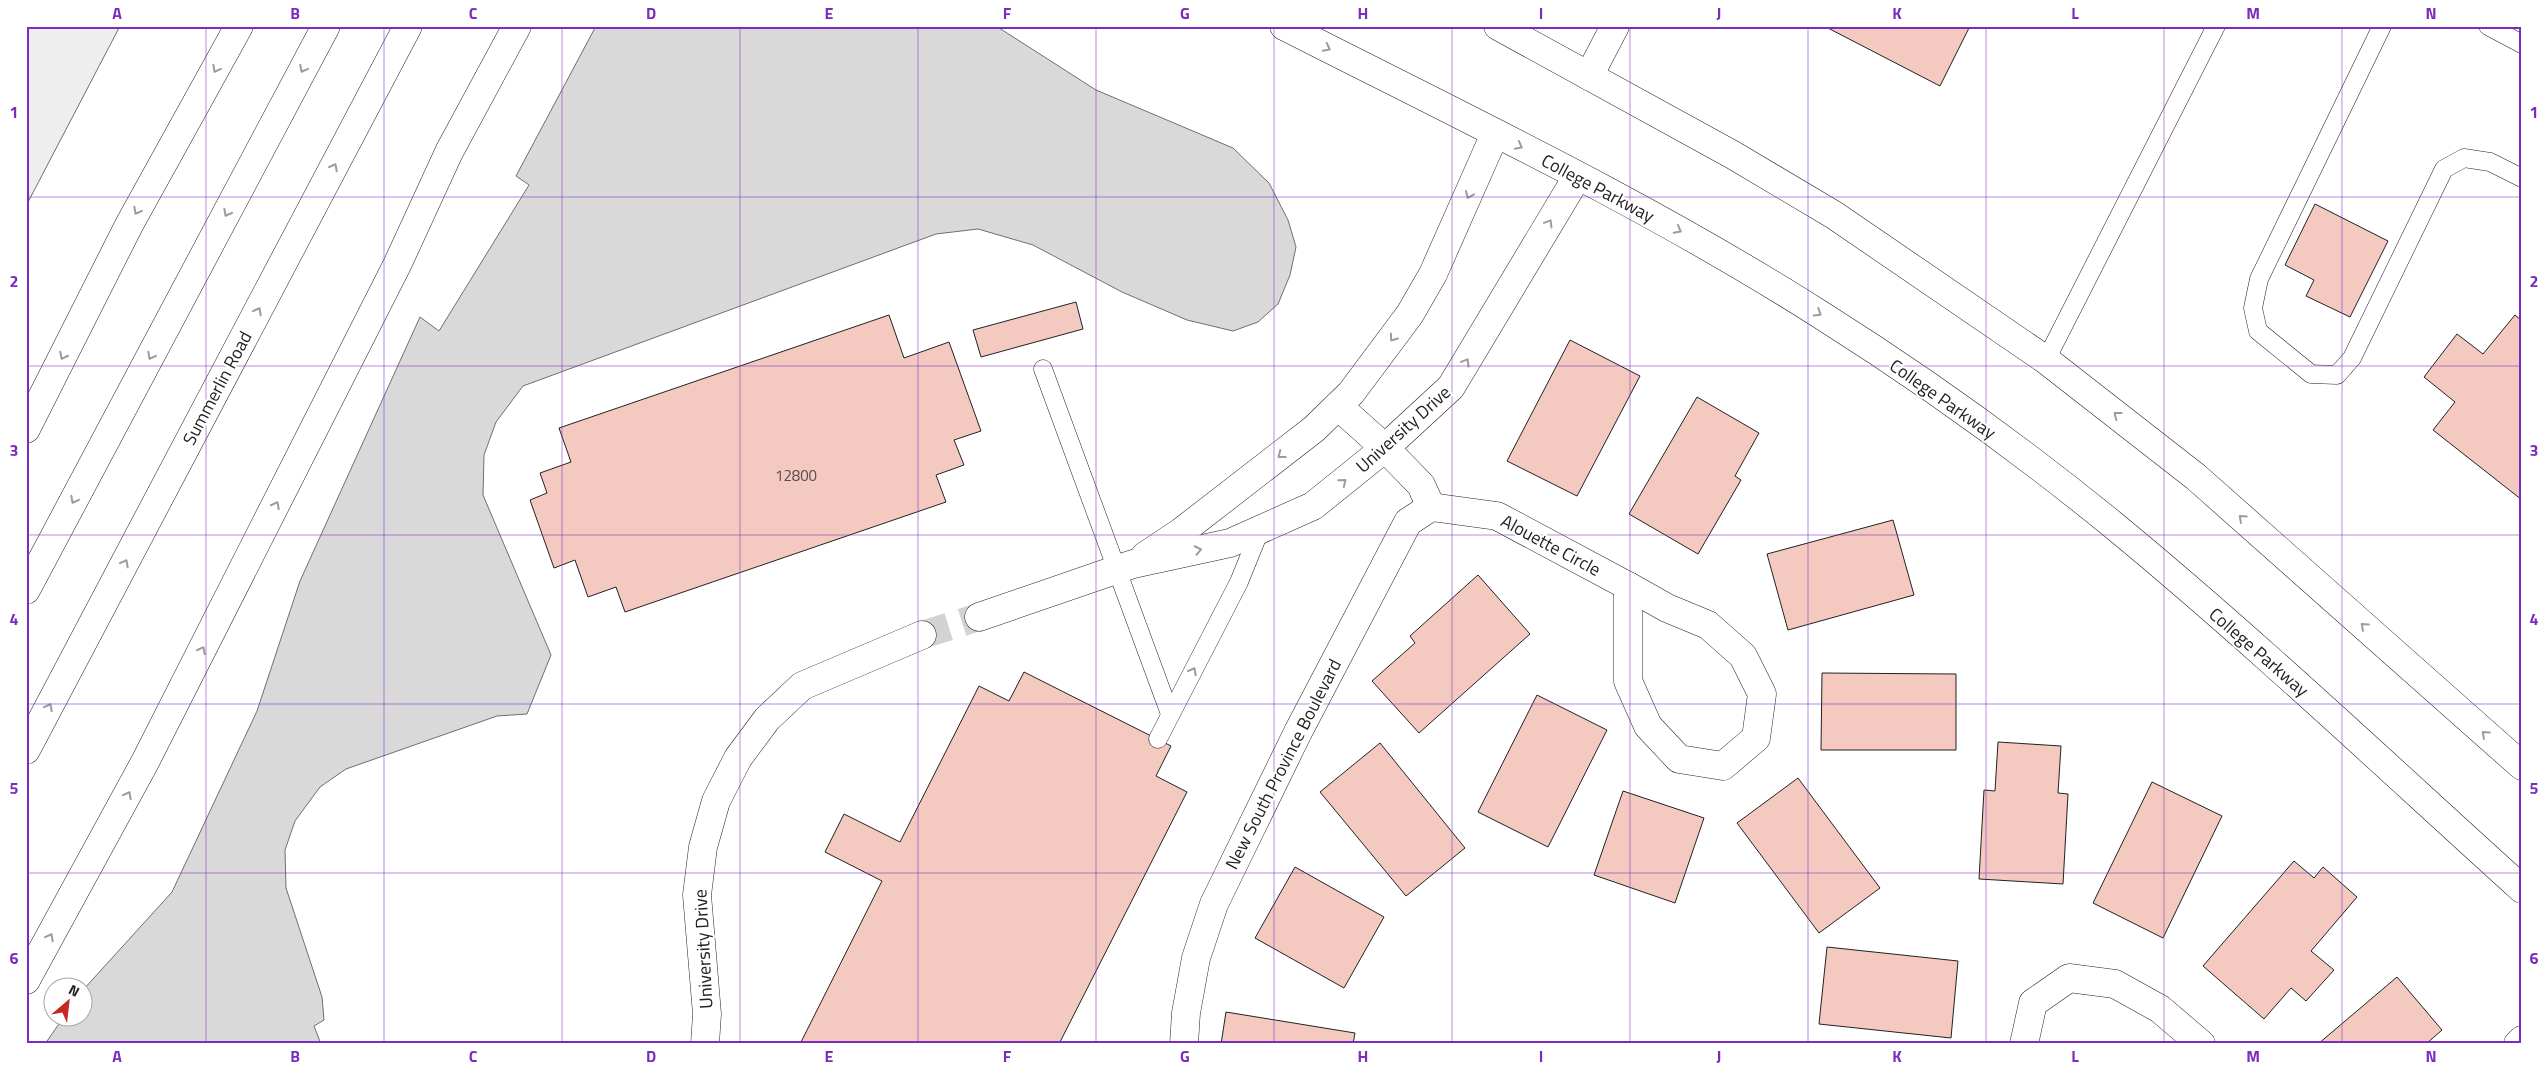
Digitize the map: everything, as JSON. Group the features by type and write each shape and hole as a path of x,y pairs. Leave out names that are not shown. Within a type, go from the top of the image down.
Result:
{"main road":[{"path":"26,430 129,225 239,26"},
{"path":"26,590 326,26"},
{"name":"Summerlin Road","path":"26,750 408,26"},
{"name":"College Parkway","path":"1284,26 1577,177 1729,258 1824,316 1971,417 2111,524 2271,662 2522,889"},
{"path":"1498,26 1733,155 1834,215 2046,360 2196,477 2522,766"},
{"path":"1589,76 1615,26"},
{"path":"26,980 145,762 398,263 449,152 514,29"},
{"name":"University Drive","path":"1126,567 1181,532 1307,435 1351,393 1384,352 1433,274 1494,134"},
{"name":"University Drive","path":"979,617 1126,567 1230,543 1313,506 1385,448 1451,386 1577,177"},
{"path":"1338,406 1385,448 1421,485 1431,507"},
{"name":"Alouette Circle","path":"1431,507 1497,516 1628,586 1667,608 1708,625 1742,656 1762,694 1756,738 1723,766 1679,759 1648,726 1628,682 1626,641 1628,586"},
{"name":"New South Province Boulevard","path":"1184,1044 1186,1013 1196,958 1214,904 1298,732 1408,522 1431,507"},
{"name":"University Drive","path":"705,1044 707,1014 698,895 703,847 716,801 738,758 767,719 802,686 922,635"},
{"path":"2024,1044 2034,1003 2069,978 2115,984 2160,1009 2200,1044"},
{"path":"2518,1044 2522,1040"}],"lane":[{"path":"2382,26 2259,279 2253,308 2258,331 2311,374 2337,375 2352,358 2444,169 2464,158 2490,162 2522,178"},
{"path":"2488,26 2522,44"},
{"path":"2046,360 2209,28"},
{"path":"1043,369 1126,567 1170,714"},
{"path":"1158,739 1239,582 1260,530"}],"shaded area":[{"path":"26,26 120,26 26,206"},
{"path":"596,26 996,26 1096,90 1233,148 1269,183 1288,220 1296,247 1290,275 1278,304 1258,322 1233,331 1187,320 1122,292 1033,245 978,229 936,234 523,386 496,422 484,455 483,495 551,655 527,714 497,716 346,769 320,787 295,821 285,850 286,888 322,997 324,1020 314,1026 321,1044 45,1044 56,1028 92,1028 92,980 172,892 257,711 300,581 420,317 439,331 529,185 516,176"}],"building":[{"path":"1824,26 1970,26 1940,86"},
{"path":"2315,204 2388,241 2350,317 2306,296 2314,280 2285,265"},
{"path":"1076,302 1083,329 981,357 973,330"},
{"path":"889,315 904,358 949,342 981,431 954,440 964,465 936,475 946,502 625,612 616,587 588,597 575,560 554,568 530,500 547,493 540,473 571,462 559,428"},
{"path":"2515,315 2522,321 2522,500 2433,430 2455,402 2424,377 2457,334 2483,354"},
{"path":"1570,340 1640,376 1577,496 1507,461"},
{"path":"1697,397 1759,433 1735,476 1741,480 1698,554 1629,514"},
{"path":"1893,520 1914,595 1788,630 1767,554"},
{"path":"1478,575 1530,634 1419,733 1372,681 1415,643 1410,636"},
{"path":"1024,672 1171,746 1156,776 1187,792 1059,1044 800,1044 882,881 825,852 844,814 900,842 979,686 1009,701"},
{"path":"1822,673 1956,674 1956,750 1821,750"},
{"path":"1537,695 1607,730 1548,847 1478,812"},
{"path":"1998,742 2061,746 2058,793 2068,794 2063,884 1979,879 1984,790 1995,791"},
{"path":"1380,743 1465,848 1406,896 1320,792"},
{"path":"1798,778 1880,888 1819,933 1737,823"},
{"path":"2152,782 2222,816 2163,938 2093,903"},
{"path":"1623,791 1704,818 1675,903 1594,875"},
{"path":"2294,861 2314,878 2323,867 2357,897 2311,951 2334,970 2306,1001 2291,988 2264,1019 2203,966"},
{"path":"1295,867 1384,917 1344,988 1255,938"},
{"path":"1827,947 1958,961 1951,1038 1819,1024"},
{"path":"2397,977 2442,1030 2426,1044 2318,1044"},
{"path":"1226,1012 1355,1033 1353,1044 1221,1044"}],"tunnel":[{"path":"922,635 979,617"}]}
